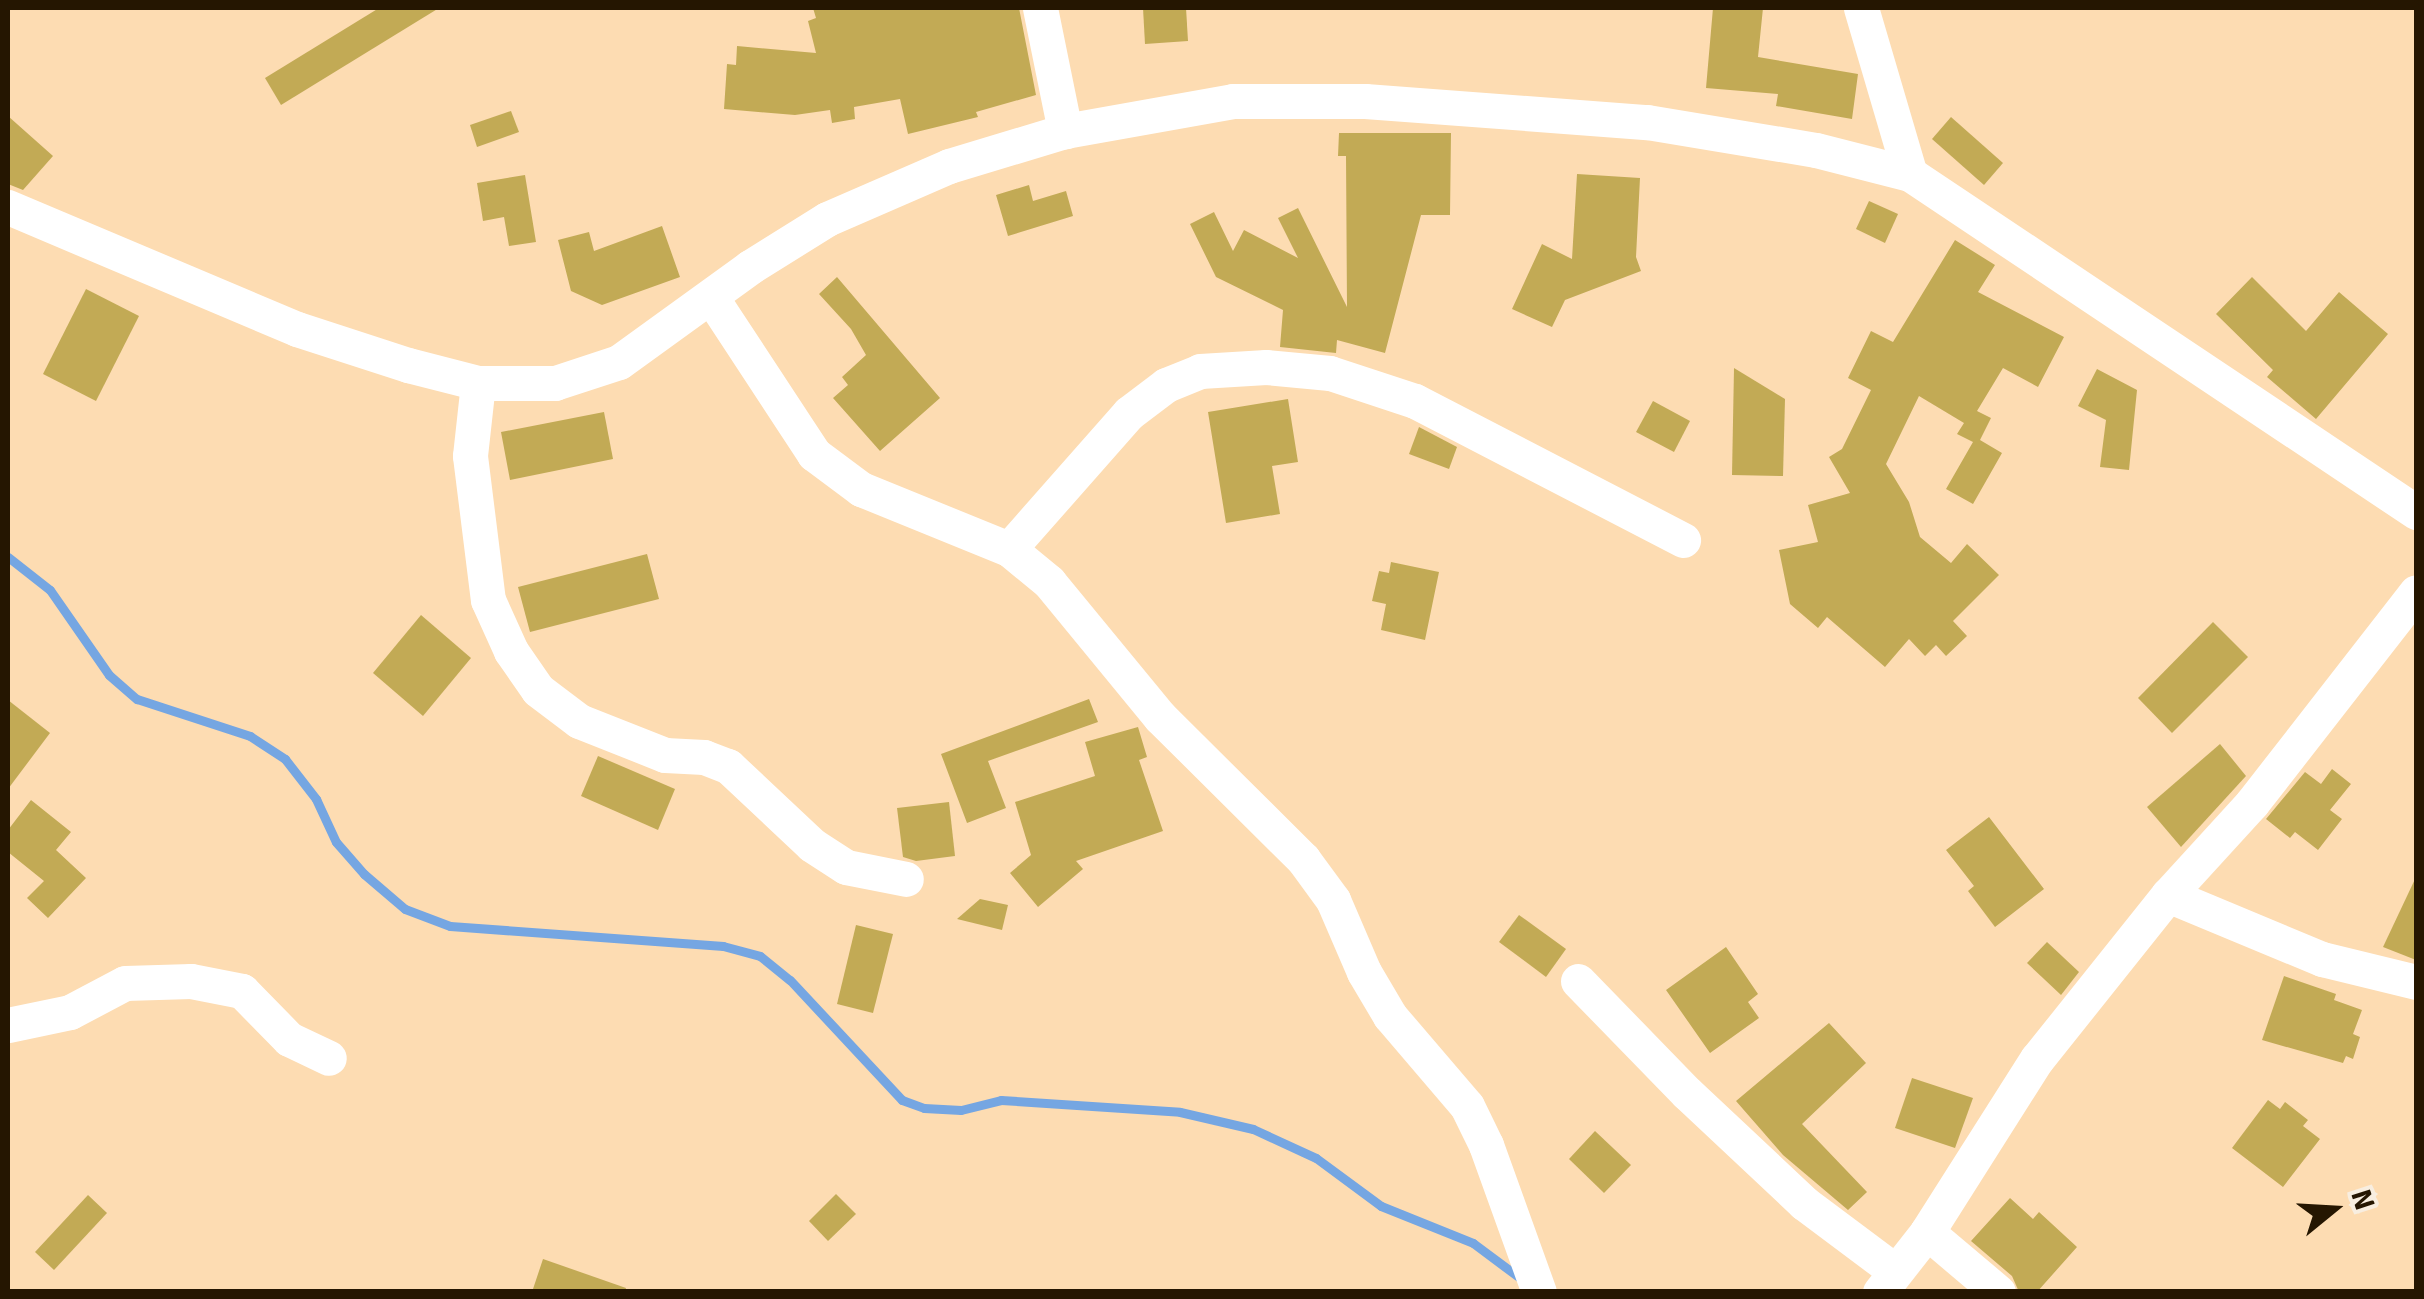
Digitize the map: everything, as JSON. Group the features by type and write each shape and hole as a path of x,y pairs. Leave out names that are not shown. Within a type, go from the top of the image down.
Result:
{"street":[{"path":"1040,8 1065,131"},
{"path":"1862,8 1910,174"},
{"path":"8,207 298,330 478,383 555,383 619,362 827,219 949,166 1065,131 1233,101 1365,101 1647,122 1816,150 1910,174 2416,512"},
{"path":"711,298 814,454 861,489 1008,550 1049,582 1160,716 1303,858 1333,900 1364,972 1390,1016 1467,1106 1486,1146 1539,1292"},
{"path":"1008,550 1129,414 1166,384 1200,371 1266,367 1330,372 1415,402 1683,540"},
{"path":"478,383 470,456 488,600 511,651 538,690 579,721 664,756 704,757 728,766 812,845 846,867 906,879"},
{"path":"1578,981 1687,1093 1888,1282 1927,1232 2037,1059 2168,895 2252,802 2416,592"},
{"path":"2168,895 2322,959 2416,982"},
{"path":"8,1024 70,1012 125,983 191,981 242,991 289,1039 329,1058"},
{"path":"1927,1232 1998,1292"}],"building":[{"path":"379,8 439,8 281,105 265,78"},
{"path":"813,8 1019,8 1036,95 976,112 978,117 908,134 900,99 854,107 855,119 832,123 830,110 795,115 724,109 727,64 736,65 737,46 816,53 808,21 816,18"},
{"path":"1143,8 1186,8 1188,41 1145,44"},
{"path":"1713,8 1763,8 1758,57 1858,74 1852,119 1776,106 1778,94 1706,88"},
{"path":"511,111 519,132 477,147 470,125"},
{"path":"8,116 53,156 23,190 8,184"},
{"path":"1951,117 2003,163 1984,185 1932,139"},
{"path":"1339,133 1451,133 1450,215 1421,215 1385,353 1337,340 1336,353 1280,347 1283,310 1216,277 1190,224 1214,212 1233,251 1244,230 1298,258 1278,218 1298,208 1347,307 1346,156 1338,156"},
{"path":"1577,174 1640,178 1636,257 1641,271 1565,300 1552,327 1512,309 1542,244 1572,259"},
{"path":"525,175 536,242 509,246 504,217 483,221 477,183"},
{"path":"1029,185 1033,201 1066,191 1073,216 1008,236 996,195"},
{"path":"1869,201 1898,214 1885,243 1856,229"},
{"path":"662,226 680,277 602,305 571,291 558,240 589,232 594,251"},
{"path":"1955,240 1995,265 1978,292 2064,337 2038,387 2003,368 1977,411 1991,418 1980,440 2002,453 1973,504 1946,489 1973,442 1957,434 1964,423 1919,396 1886,464 1909,502 1920,537 1951,563 1967,544 1999,575 1953,621 1967,636 1946,656 1936,645 1925,656 1909,639 1885,667 1827,617 1818,628 1790,604 1779,550 1818,542 1808,505 1850,493 1829,457 1842,449 1871,390 1848,378 1871,331 1893,342"},
{"path":"837,277 940,398 880,451 833,398 848,385 842,377 866,355 851,329 819,294"},
{"path":"2252,277 2306,331 2339,292 2388,334 2316,419 2267,377 2273,370 2216,314"},
{"path":"86,289 139,316 96,401 43,374"},
{"path":"1734,368 1785,399 1783,476 1732,475"},
{"path":"2097,369 2137,390 2129,470 2100,467 2106,420 2078,406"},
{"path":"1288,399 1298,462 1272,466 1280,514 1226,523 1208,412"},
{"path":"1653,401 1690,421 1674,452 1636,432"},
{"path":"604,412 613,459 510,480 501,432"},
{"path":"1419,427 1457,447 1449,469 1409,454"},
{"path":"647,554 659,599 530,632 518,587"},
{"path":"1391,562 1439,572 1425,640 1381,630 1386,604 1372,601 1379,571 1389,573"},
{"path":"421,615 471,658 423,716 373,673"},
{"path":"2213,622 2248,657 2172,733 2138,698"},
{"path":"1089,699 1098,722 988,761 1006,808 967,823 941,754"},
{"path":"8,700 50,733 8,789"},
{"path":"1138,727 1147,757 1139,760 1163,831 1076,861 1083,869 1038,907 1010,873 1031,855 1015,802 1095,776 1085,742"},
{"path":"2220,744 2246,776 2181,847 2147,807"},
{"path":"598,756 675,789 658,830 581,796"},
{"path":"2332,769 2351,784 2330,810 2342,819 2318,850 2295,832 2290,838 2266,819 2305,772 2321,784"},
{"path":"31,800 71,832 56,850 86,878 48,918 27,898 44,881 8,852 8,830"},
{"path":"949,802 955,856 916,861 903,857 897,808"},
{"path":"1989,817 2044,889 1995,927 1968,891 1974,886 1946,850"},
{"path":"2416,877 2416,960 2383,947"},
{"path":"980,899 1008,905 1002,930 957,919"},
{"path":"1519,915 1566,949 1546,977 1499,942"},
{"path":"856,925 893,934 873,1013 837,1004"},
{"path":"2047,942 2079,972 2061,995 2027,963"},
{"path":"1726,947 1758,994 1748,1002 1759,1018 1710,1053 1666,990"},
{"path":"2284,976 2336,994 2334,1000 2362,1010 2353,1034 2360,1037 2353,1059 2346,1056 2343,1063 2262,1040"},
{"path":"1829,1023 1866,1063 1802,1124 1867,1192 1848,1210 1783,1155 1736,1101"},
{"path":"1912,1078 1973,1098 1955,1148 1895,1128"},
{"path":"2268,1100 2280,1109 2285,1102 2308,1120 2303,1126 2320,1139 2283,1187 2232,1148"},
{"path":"1595,1131 1631,1165 1604,1193 1569,1159"},
{"path":"836,1194 856,1214 828,1241 809,1221"},
{"path":"88,1195 107,1213 54,1270 35,1252"},
{"path":"2010,1198 2033,1219 2039,1212 2077,1247 2037,1292 2019,1292 2012,1276 1971,1241"},
{"path":"543,1259 626,1288 625,1292 532,1292"}],"waterway":[{"path":"8,557 50,590 109,675 137,699 250,736 285,759 316,799 336,842 364,874 405,909 450,926 723,946 760,956 790,980 902,1100 924,1108 961,1110 1001,1100 1180,1112 1253,1129 1316,1158 1381,1206 1473,1243 1520,1278"}]}
